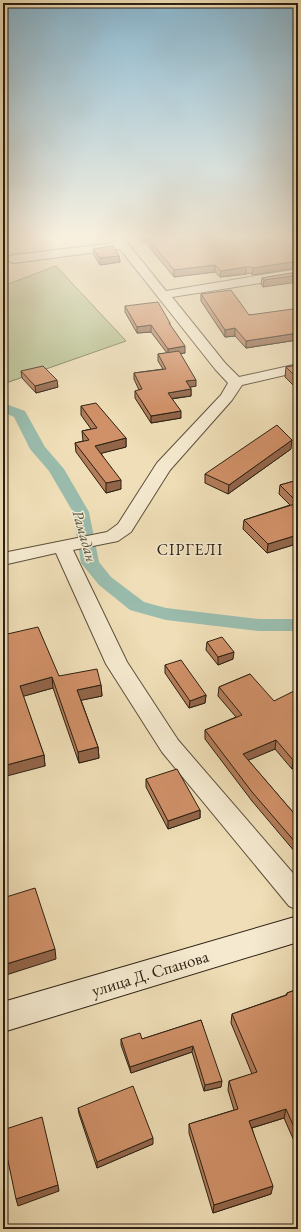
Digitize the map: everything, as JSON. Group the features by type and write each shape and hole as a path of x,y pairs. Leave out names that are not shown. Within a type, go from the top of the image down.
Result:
{"main road":[{"name":"улица Д. Спанова","path":"3,1017 298,929"}],"street":[{"path":"161,292 220,366 236,382"},
{"path":"163,295 174,292"},
{"path":"176,292 201,322"},
{"path":"3,559 112,537 125,528 163,467 227,397 236,382 236,368 230,357"},
{"path":"236,382 298,368"},
{"path":"62,546 117,664 170,746 298,898"}],"green space":[{"path":"3,292 81,292 126,341 3,384"}],"building":[{"path":"233,292 249,315 293,309 296,313 298,312 298,333 246,341 235,328 225,330 201,294"},
{"path":"158,302 169,323 185,346 168,349 151,325 137,327 125,306"},
{"path":"179,351 196,380 186,381 191,389 168,393 181,411 151,416 135,391 142,389 134,373 166,369 158,354"},
{"path":"298,365 298,379 286,367"},
{"path":"43,366 57,380 35,386 21,371"},
{"path":"96,403 126,438 95,446 121,480 106,483 75,443 89,440 82,431 97,428 81,406"},
{"path":"277,425 292,440 229,485 205,474"},
{"path":"298,480 298,503 280,485"},
{"path":"298,503 298,540 294,536 268,544 244,520"},
{"path":"38,627 59,676 97,669 101,685 77,690 98,747 78,752 52,677 20,686 44,755 3,766 3,635"},
{"path":"222,637 234,652 218,657 207,642"},
{"path":"181,660 206,695 190,701 165,665"},
{"path":"250,674 274,701 298,689 298,710 296,711 298,713 298,758 293,760 276,740 243,754 298,818 298,842 296,843 252,792 205,730 242,715 219,687"},
{"path":"177,769 200,810 168,821 146,779"},
{"path":"35,888 55,949 3,965 3,898"},
{"path":"298,989 298,1136 286,1109 249,1121 273,1186 214,1205 189,1124 238,1109 229,1081 257,1072 232,1014 287,995 287,993"},
{"path":"201,1020 222,1081 205,1085 193,1046 130,1067 121,1039 140,1033 142,1039"},
{"path":"133,1086 153,1138 97,1162 78,1108"},
{"path":"42,1117 58,1185 16,1199 3,1137 3,1130"}],"waterway":[{"name":"Рамадан","path":"3,407 20,414 38,449 56,469 81,512 90,563 105,581 137,606 166,614 259,625 298,625"}],"district":[{"name":"СІРГЕЛІ","path":"190,549"}]}
